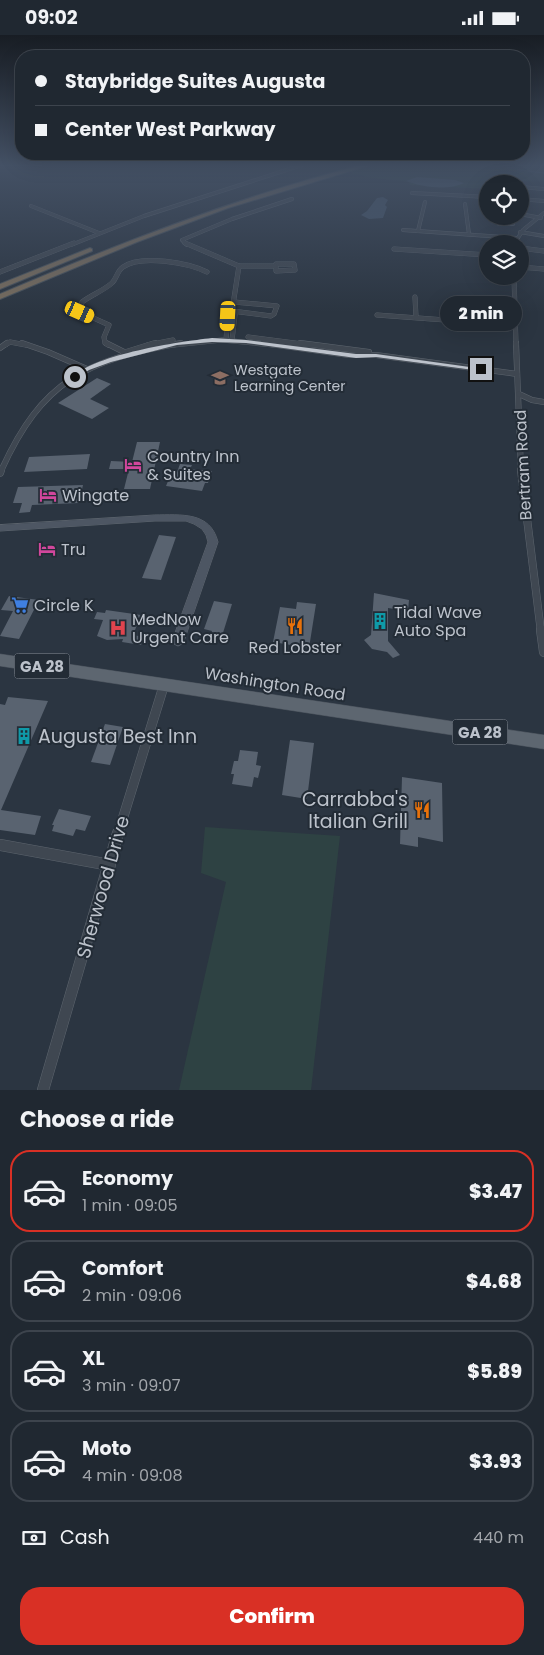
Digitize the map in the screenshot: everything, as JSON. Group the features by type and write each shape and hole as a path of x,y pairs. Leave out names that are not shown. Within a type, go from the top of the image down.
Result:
{"highway":[{"path":"0,297 170,226 205,214"},
{"path":"0,305 160,234 213,214"},
{"path":"0,287 94,248"}],"main road":[{"name":"Washington Road","path":"0,660 544,742"}],"street":[{"path":"52,214 99,233"},
{"path":"0,272 152,214"},
{"path":"249,214 182,241 189,246 226,259 239,266 274,267 276,264 294,264 295,270 276,271 274,267"},
{"path":"418,231 422,214"},
{"path":"466,214 469,234"},
{"path":"518,235 527,224 542,214"},
{"path":"529,215 544,218"},
{"path":"403,230 481,235"},
{"path":"520,232 544,236"},
{"path":"394,249 479,254"},
{"path":"529,249 544,251"},
{"path":"124,352 105,343 104,337 109,325 80,312 82,302 115,280 120,268 127,264 164,262 197,267 207,272"},
{"path":"226,338 228,316 232,311 234,302 239,266"},
{"path":"529,268 544,269"},
{"name":"Bertram Road","path":"514,285 522,484 544,652"},
{"path":"415,297 416,317"},
{"path":"232,311 271,316 274,314 276,306 234,302"},
{"path":"474,302 476,322"},
{"path":"232,311 235,315 232,338"},
{"path":"377,315 515,325"},
{"path":"0,473 29,418 63,384 87,369 109,361 191,341 226,338"},
{"path":"109,361 124,352 172,340 232,338 356,356 376,355 517,374"},
{"path":"0,348 11,342 21,343 72,361 87,369"},
{"path":"519,394 532,400 544,402"},
{"path":"0,528 154,518 186,518 198,521 211,534 213,542 178,641"},
{"name":"Sherwood Drive","path":"44,1090 164,685"},
{"path":"0,845 110,865"}],"green space":[{"path":"205,827 340,836 311,1090 179,1090 226,882 201,873"}],"water":[{"path":"384,214 383,218 369,219 361,215"}],"building":[{"path":"97,378 111,384 90,399 109,408 92,419 58,403"},
{"name":"Country Inn & Suites","path":"137,442 160,442 150,489 124,489 129,469 109,469 111,461 132,462"},
{"path":"90,454 87,469 24,472 29,457"},
{"path":"180,464 192,465 190,469 212,471 208,483 205,483 202,491 166,486 171,474 176,475"},
{"name":"Wingate","path":"83,485 79,503 32,505 30,512 19,513 22,503 13,503 18,487"},
{"path":"159,535 176,537 161,580 142,578"},
{"name":"Tidal Wave Auto Spa","path":"374,593 409,600 408,611 388,608 388,641 400,655 393,658 387,652 372,649 364,640 371,635"},
{"path":"9,596 39,600 19,639 0,636 13,611 1,610"},
{"path":"214,601 232,604 222,636 211,634 212,631 204,629"},
{"name":"Red Lobster","path":"297,602 316,604 309,648 273,642 280,607 296,609"},
{"name":"MedNow Urgent Care","path":"106,610 141,615 133,635 144,637 141,645 122,642 123,639 107,640 97,636 103,620 94,619 97,612 105,613"},
{"name":"Augusta Best Inn","path":"8,697 48,701 1,810 41,816 35,835 0,830 0,704 5,705"},
{"path":"105,724 123,727 110,765 91,762"},
{"path":"290,740 314,743 307,799 282,795"},
{"path":"240,750 258,752 256,765 261,766 258,778 254,777 252,787 232,784 234,774 231,774 234,761 238,761"},
{"name":"Carrabba's Italian Grill","path":"402,777 442,783 443,842 418,837 418,847 400,844"},
{"path":"59,809 91,816 85,831 76,829 73,836 52,831 54,825 52,825"}],"place":[{"name":"Westgate Learning Center","path":"220,378"},
{"name":"Country Inn & Suites","path":"133,465"},
{"name":"Wingate","path":"48,495"},
{"name":"Tru","path":"47,549"},
{"name":"Circle K","path":"20,605"},
{"name":"Tidal Wave Auto Spa","path":"380,621"},
{"name":"Red Lobster","path":"295,626"},
{"name":"MedNow Urgent Care","path":"118,628"},
{"name":"Augusta Best Inn","path":"24,736"},
{"name":"Carrabba's Italian Grill","path":"422,810"}],"route":[{"path":"75,377 87,369 109,361 177,343 212,340 246,341 356,356 376,355 481,369"}]}
